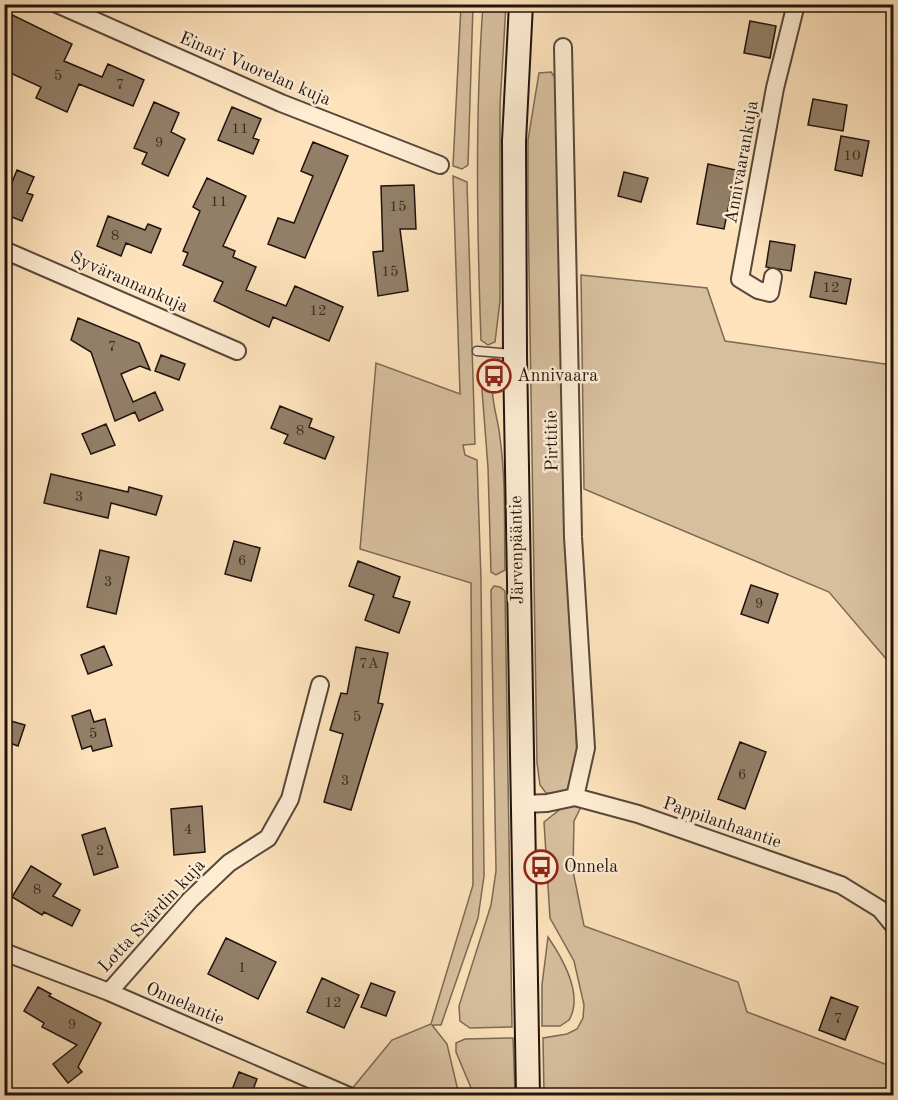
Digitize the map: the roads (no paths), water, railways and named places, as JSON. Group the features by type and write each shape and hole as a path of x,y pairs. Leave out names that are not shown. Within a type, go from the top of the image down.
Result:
{"main road":[{"name":"Järvenpääntie","path":"521,4 514,141 515,354 528,1095"}],"street":[{"name":"Einari Vuorelan kuja","path":"57,4 281,103 440,165"},
{"name":"Annivaarankuja","path":"772,277 770,293 758,290 740,279 775,88 796,4"},
{"name":"Pirttitie","path":"563,47 573,537 586,748 575,797"},
{"name":"Syvärannankuja","path":"4,250 237,351"},
{"name":"Lotta Svärdin kuja","path":"109,992 190,900 229,863 268,838 290,799 320,685"},
{"name":"Pappilanhaantie","path":"523,804 547,803 575,797 638,814 841,885 880,909 894,926"},
{"name":"Onnelantie","path":"4,952 109,992 349,1095"}],"lane":[{"path":"477,351 515,354"}],"place":[{"name":"Annivaara","path":"494,376"},
{"name":"Onnela","path":"541,867"}]}
